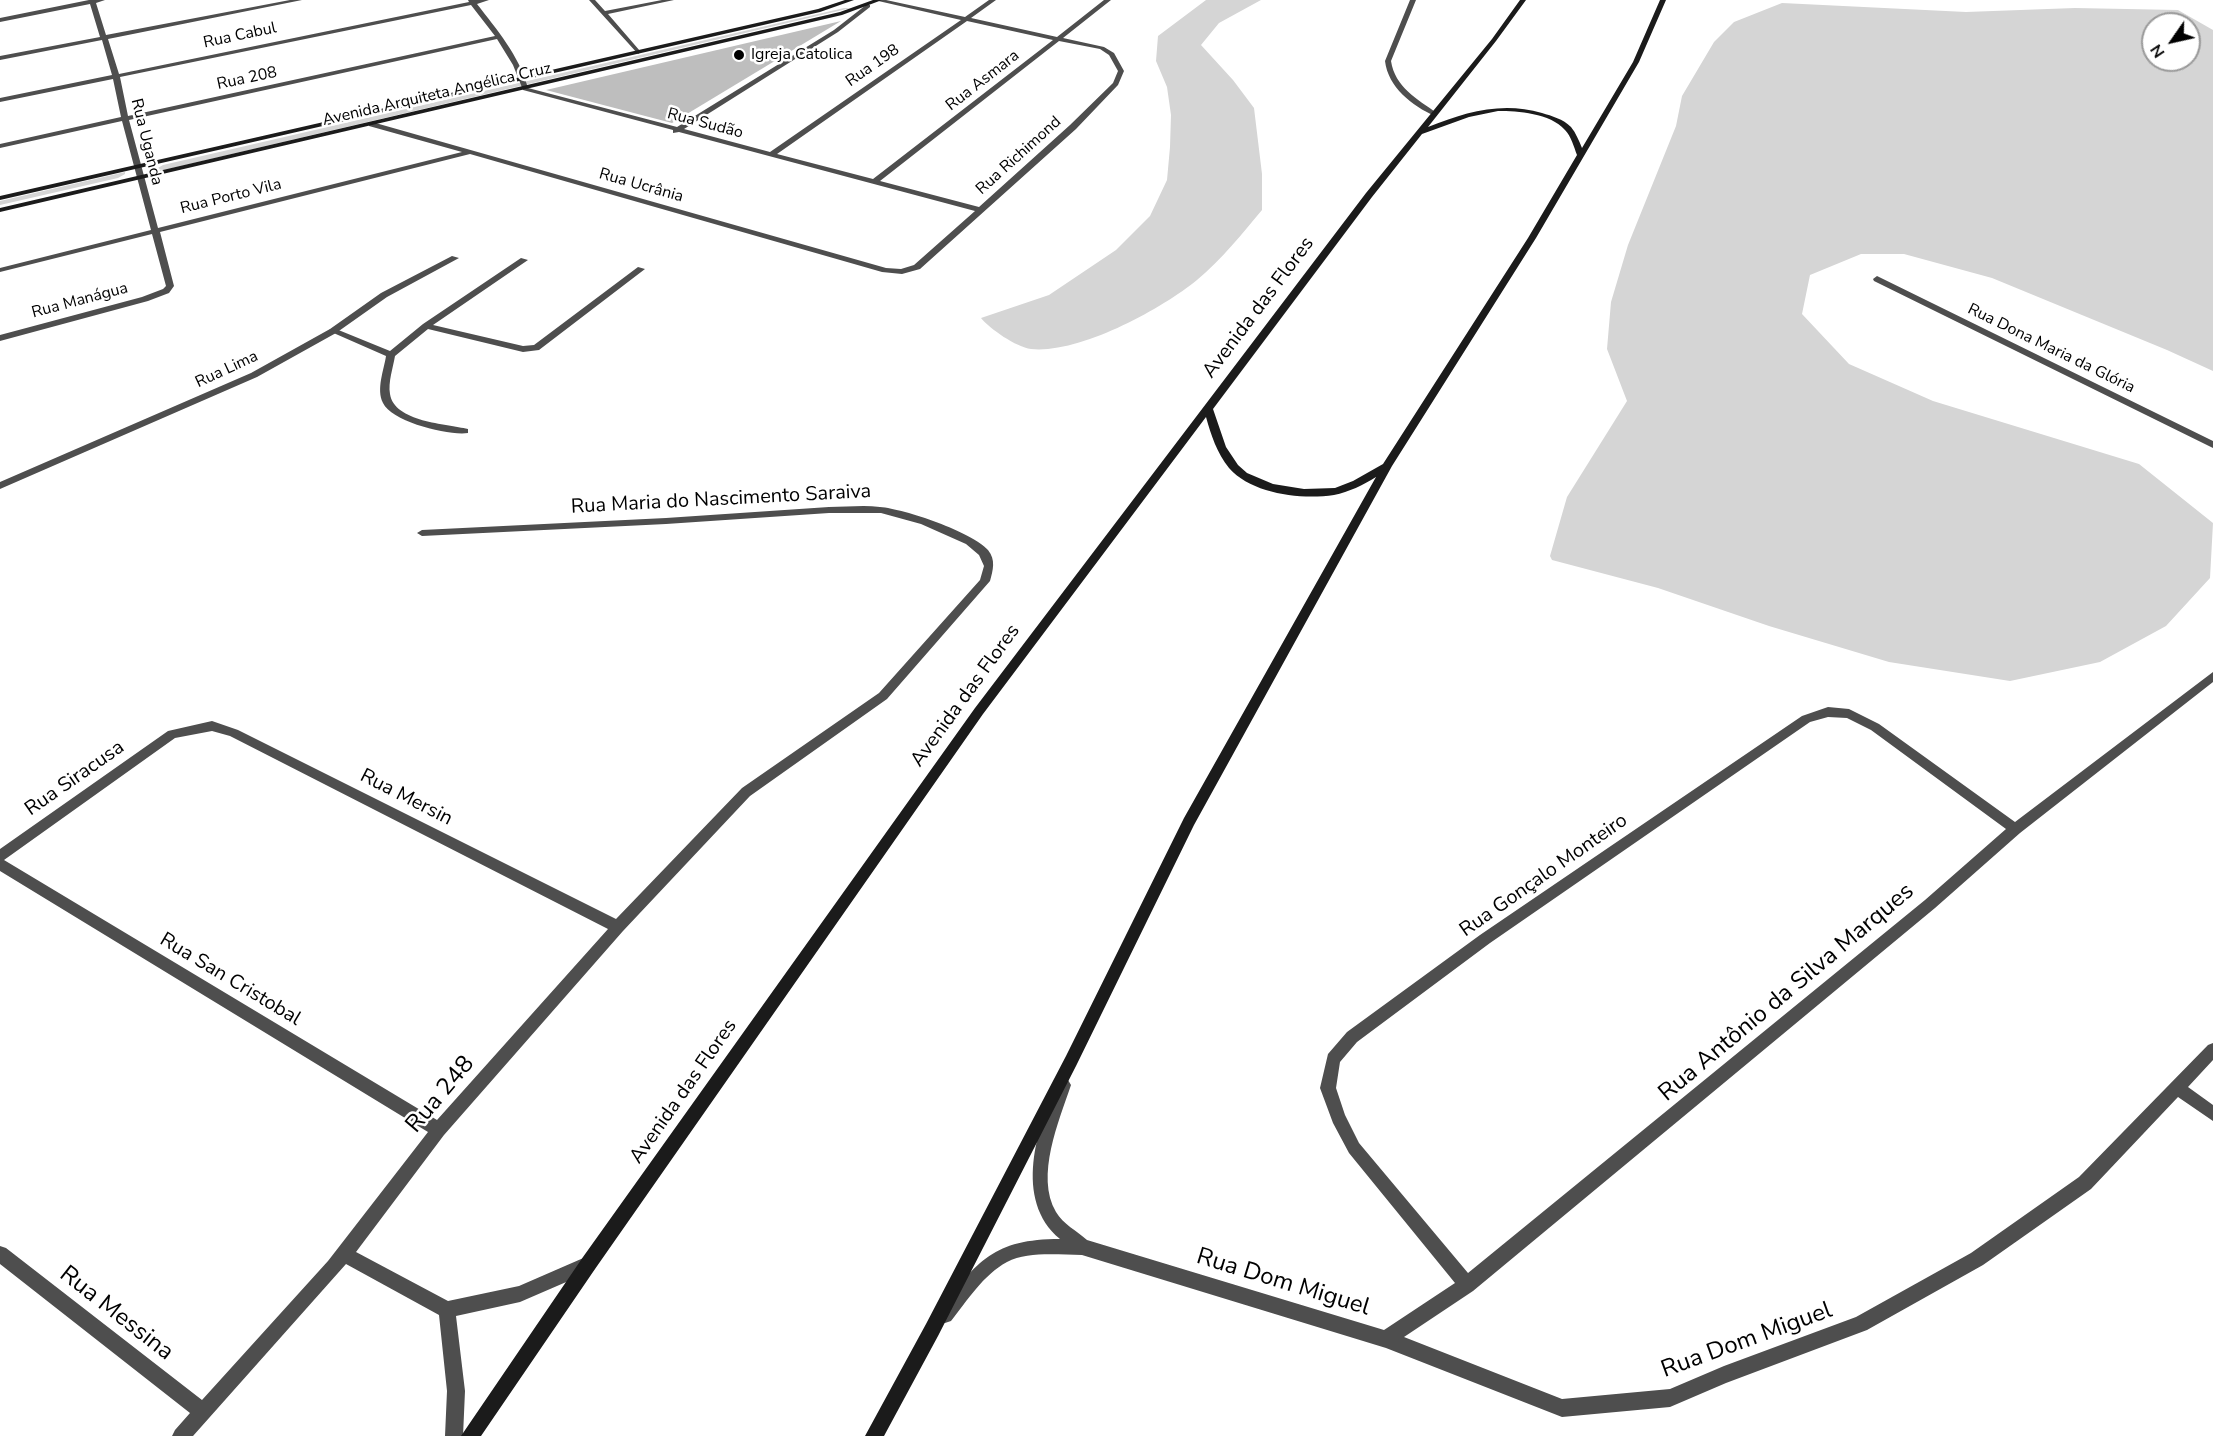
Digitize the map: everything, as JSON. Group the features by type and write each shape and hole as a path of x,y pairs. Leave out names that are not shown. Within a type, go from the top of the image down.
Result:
{"main road":[{"name":"Avenida Arquiteta Angélica Cruz","path":"0,198 820,10 851,0"},
{"name":"Avenida Arquiteta Angélica Cruz","path":"0,210 525,89 868,6 878,0"},
{"name":"Avenida das Flores","path":"470,1436 589,1263 979,711 1369,195 1435,114 1522,0"},
{"path":"874,1436 932,1330 1071,1060 1189,822 1387,466 1532,238 1636,62 1663,0"},
{"path":"1420,132 1465,115 1490,109 1515,108 1533,111 1568,128 1581,155"},
{"path":"1209,409 1219,445 1235,469 1269,488 1304,493 1345,489 1387,466"}],"street":[{"path":"0,20 102,0"},
{"path":"0,58 299,0"},
{"name":"Rua Cabul","path":"0,100 472,1 486,0"},
{"path":"592,0 638,52"},
{"path":"605,13 671,0"},
{"path":"878,0 1060,39"},
{"name":"Rua 198","path":"770,155 993,0"},
{"name":"Rua Asmara","path":"873,182 1108,0"},
{"path":"1413,0 1388,61 1388,71 1400,88 1435,114"},
{"name":"Rua Uganda","path":"92,1 116,76 137,165 170,281 170,286 166,291"},
{"path":"472,1 499,38 523,78 525,89"},
{"path":"676,131 836,31 868,6"},
{"name":"Rua 208","path":"0,146 499,38"},
{"name":"Rua Richimond","path":"902,272 917,267 1072,127 1116,84 1121,71 1112,54 1102,48 1060,39"},
{"name":"Rua Sudão","path":"525,89 676,131 981,210"},
{"name":"Rua Ucrânia","path":"372,124 885,270 902,272"},
{"name":"Rua Porto Vila","path":"0,270 468,153"},
{"name":"Rua Lima","path":"0,486 254,375 333,331 384,295 455,258"},
{"path":"465,431 415,421 392,410 384,395 391,355 426,326 524,260"},
{"path":"426,326 523,349 536,348 642,269"},
{"name":"Rua Dona Maria da Glória","path":"1877,279 2213,446"},
{"name":"Rua Manágua","path":"0,338 145,299 166,291"},
{"path":"333,331 391,355"},
{"name":"Rua Maria do Nascimento Saraiva","path":"422,533 829,510 881,510 925,522 970,540 984,553 989,566 985,581 883,696 746,792"},
{"name":"Rua Antônio da Silva Marques","path":"1386,1339 1467,1285 1930,904 2015,829 2213,676"},
{"name":"Rua Gonçalo Monteiro","path":"1467,1285 1354,1148 1338,1118 1328,1088 1333,1059 1352,1038 1485,939 1806,719 1828,712 1849,714 1875,727 2015,829"},
{"name":"Rua Mersin","path":"172,734 191,728 212,726 234,733 618,927"},
{"name":"Rua Siracusa","path":"0,856 172,734"},
{"name":"Rua 248","path":"181,1436 344,1254 440,1130 618,927 746,792"},
{"name":"Rua San Cristobal","path":"0,864 440,1130"},
{"name":"Rua Dom Miguel","path":"932,1330 973,1282 1000,1257 1038,1247 1083,1247 1386,1339 1562,1408 1670,1398 1724,1375 1861,1324 1977,1259 2085,1183 2213,1050"},
{"name":"Rua Dom Miguel","path":"1071,1060 1043,1149 1038,1185 1051,1219 1083,1247"},
{"path":"2176,1087 2213,1114"},
{"name":"Rua Messina","path":"0,1254 203,1412"},
{"path":"344,1254 447,1310 520,1294 589,1263"},
{"path":"447,1310 456,1391 454,1436"}],"shaded area":[{"path":"1206,0 1261,0 1219,23 1201,45 1233,80 1254,108 1262,174 1262,210 1197,280 1141,316 1118,328 1072,345 1050,349 1031,349 1011,341 981,318 1049,295 1116,250 1150,216 1167,180 1170,147 1171,115 1167,87 1156,61 1158,36"},
{"path":"1782,3 1966,12 2075,8 2178,10 2182,12 2141,12 2141,72 2201,72 2201,23 2213,30 2213,371 1992,278 1904,254 1861,254 1810,275 1802,314 1849,364 1933,401 2139,464 2213,523 2210,578 2166,626 2100,662 2010,681 1889,662 1769,626 1658,588 1552,560 1550,556 1567,497 1627,401 1607,349 1611,302 1628,245 1676,126 1682,96 1714,42 1734,22"},
{"path":"851,8 164,170 156,169 163,165"},
{"path":"125,172 118,178 0,205 0,201"}],"building":[{"name":"Igreja Catolica","path":"841,21 672,123 546,90"}],"place":[{"name":"Igreja Catolica","path":"739,55"}]}
